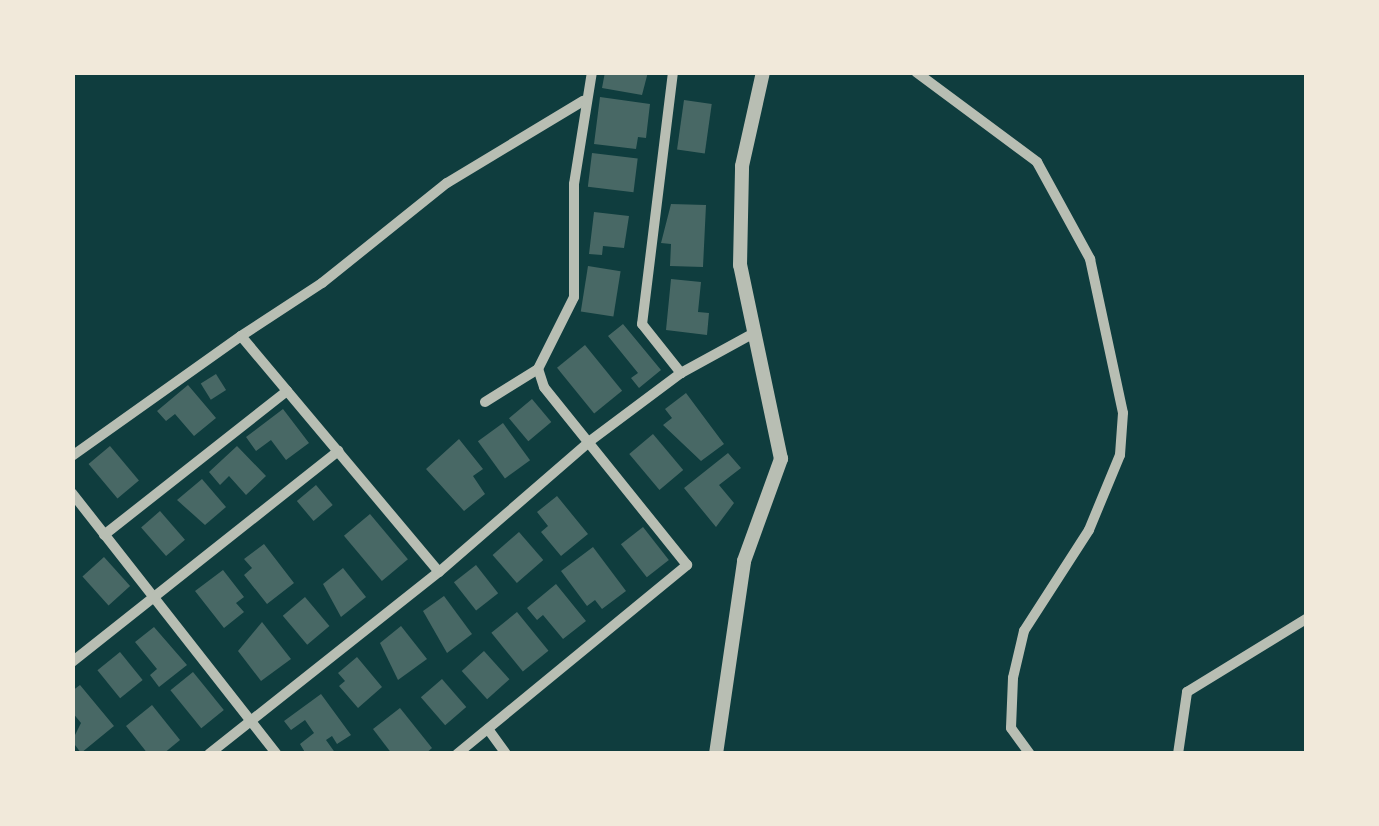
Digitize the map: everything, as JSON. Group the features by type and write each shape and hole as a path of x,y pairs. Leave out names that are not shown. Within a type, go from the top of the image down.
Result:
{"street":[{"path":"484,402 538,368 574,296 574,184 583,101 592,72"},
{"path":"673,72 642,324 681,373"},
{"path":"716,754 744,561 781,459 740,265 742,166 763,72"},
{"path":"916,72 1037,162 1090,259 1124,414 1120,456 1089,530 1024,631 1012,678 1011,728 1030,754"},
{"path":"72,456 240,336 322,283 447,182 583,101"},
{"path":"209,754 439,572 590,441 681,373 754,332"},
{"path":"240,336 439,572"},
{"path":"458,754 687,565 544,387 538,368"},
{"path":"104,535 287,391"},
{"path":"72,662 151,595 338,451"},
{"path":"72,493 278,754"},
{"path":"1178,754 1186,692 1306,620"},
{"path":"488,730 506,754"}],"building":[{"path":"605,72 648,72 642,95 602,88"},
{"path":"600,97 650,104 646,138 638,137 636,149 594,144"},
{"path":"684,100 712,104 705,153 677,150"},
{"path":"592,153 638,159 634,192 588,187"},
{"path":"671,204 706,205 703,267 670,266 671,244 661,243"},
{"path":"594,212 629,216 624,248 603,246 602,255 589,254"},
{"path":"588,266 621,271 613,317 581,311"},
{"path":"671,279 701,282 698,312 709,313 707,335 666,330"},
{"path":"623,324 661,370 639,388 631,378 638,373 608,336"},
{"path":"585,345 622,391 594,414 557,368"},
{"path":"216,374 226,390 211,400 201,384"},
{"path":"188,385 216,418 194,436 175,414 166,421 157,411"},
{"path":"686,393 724,444 701,461 663,425 672,418 665,409"},
{"path":"532,399 551,422 528,441 509,418"},
{"path":"283,409 309,443 286,460 271,440 256,451 246,437"},
{"path":"503,423 530,460 505,478 478,441"},
{"path":"653,434 683,470 659,490 629,454"},
{"path":"459,439 483,469 473,476 485,494 464,511 426,469"},
{"path":"110,446 139,480 117,498 89,464"},
{"path":"237,446 266,476 246,495 229,476 220,485 209,472"},
{"path":"728,453 741,468 719,485 734,503 716,527 684,488"},
{"path":"202,479 226,507 205,525 177,500"},
{"path":"316,485 333,505 314,521 297,501"},
{"path":"557,496 588,534 561,556 541,532 548,526 537,512"},
{"path":"160,511 185,540 166,556 141,527"},
{"path":"370,514 408,559 382,581 344,536"},
{"path":"643,527 669,560 647,577 621,544"},
{"path":"519,532 543,560 517,583 493,555"},
{"path":"264,544 294,583 267,604 244,575 252,568 244,559"},
{"path":"593,547 626,591 602,609 595,600 587,606 561,571"},
{"path":"104,557 130,586 109,605 82,576"},
{"path":"476,565 498,593 476,611 454,582"},
{"path":"343,568 366,597 341,617 323,584"},
{"path":"223,570 244,597 236,603 244,612 224,628 195,591"},
{"path":"556,584 586,621 563,639 543,615 537,620 527,608"},
{"path":"444,596 472,634 447,653 423,611"},
{"path":"305,597 329,626 307,645 283,616"},
{"path":"517,612 548,651 523,672 491,633"},
{"path":"262,622 291,659 261,681 238,651"},
{"path":"401,626 427,659 398,680 380,643"},
{"path":"154,627 187,665 159,687 150,675 157,669 135,642"},
{"path":"484,651 509,679 487,699 462,671"},
{"path":"120,652 143,680 120,698 97,670"},
{"path":"357,657 382,687 358,708 339,686 345,681 338,673"},
{"path":"193,672 224,710 201,728 170,690"},
{"path":"442,679 466,707 445,725 421,697"},
{"path":"80,685 114,726 81,753 72,741 81,723 72,712 72,691"},
{"path":"321,694 351,735 337,744 332,736 326,740 336,754 306,754 300,744 314,733 305,720 291,730 284,721"},
{"path":"152,705 180,740 163,754 148,754 126,726"},
{"path":"400,708 432,748 425,754 392,754 373,729"}]}
